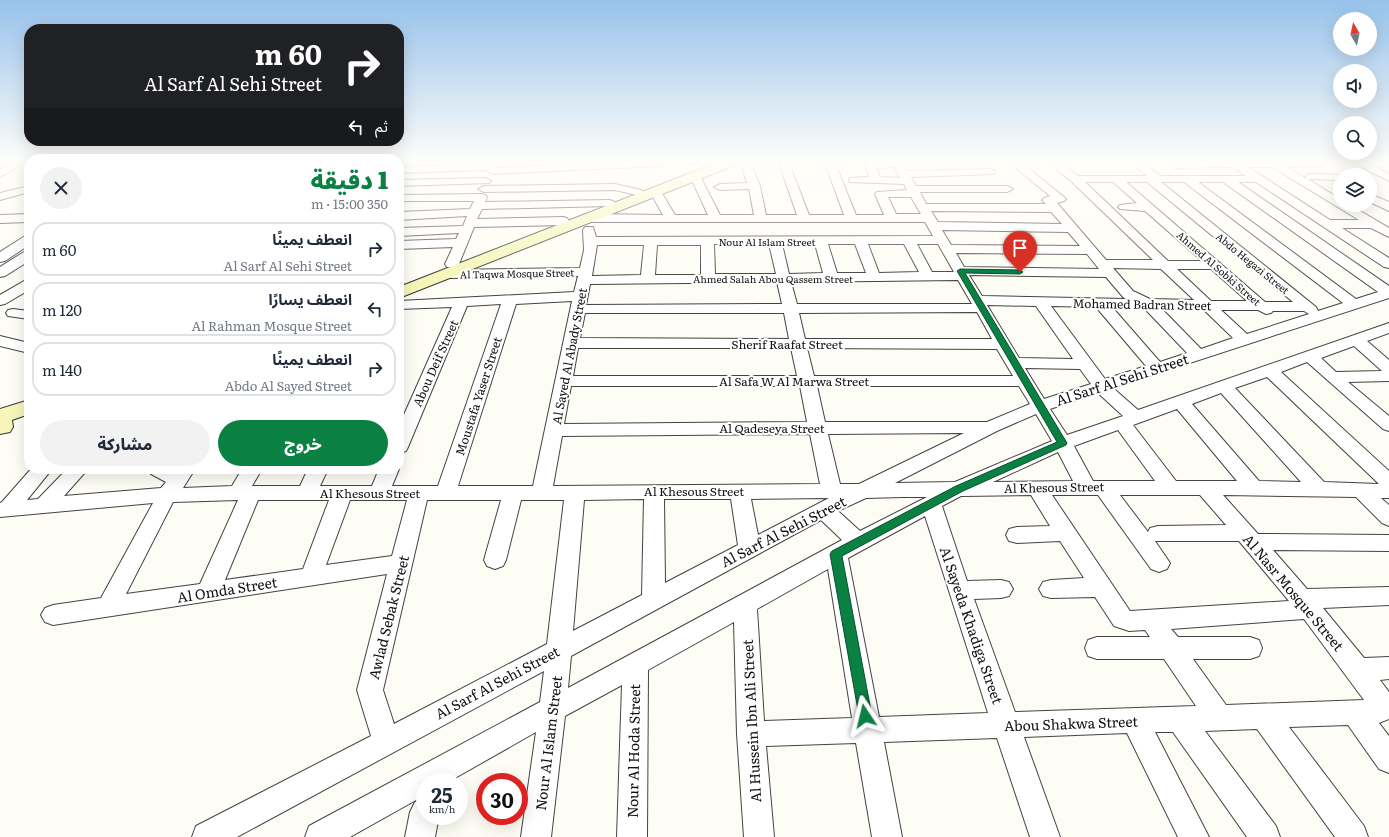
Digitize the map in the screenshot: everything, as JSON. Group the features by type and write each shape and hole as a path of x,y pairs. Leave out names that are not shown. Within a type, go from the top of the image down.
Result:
{"main road":[{"path":"404,291 563,220 609,202"},
{"path":"404,283 450,269 589,219 631,202"},
{"path":"1,423 24,410"},
{"path":"1,423 24,419"}],"street":[{"path":"466,202 563,220"},
{"path":"404,230 482,202"},
{"path":"404,215 477,205 606,202"},
{"path":"662,202 671,219"},
{"path":"712,202 719,219 724,241"},
{"path":"757,202 761,219"},
{"path":"799,202 805,219"},
{"path":"844,202 850,218"},
{"path":"885,202 892,218"},
{"path":"919,202 1024,381 1063,443 1095,487 1159,563"},
{"path":"1050,202 1128,294 1148,304 1198,355"},
{"path":"1099,202 1244,340"},
{"name":"Ahmed Al Sobki Street","path":"1142,202 1285,326"},
{"name":"Abdo Hegazi Street","path":"1180,202 1205,224 1313,311"},
{"path":"1218,202 1354,304"},
{"path":"1259,202 1389,293"},
{"path":"1294,202 1389,264"},
{"path":"450,269 477,205"},
{"path":"1124,207 1148,207"},
{"path":"589,219 892,218 928,217 1054,208"},
{"path":"4,219 24,209"},
{"path":"1354,212 1389,233"},
{"path":"928,217 1071,228"},
{"path":"4,219 24,219"},
{"name":"Al Sayed Al Abady Street","path":"542,492 591,241 589,219"},
{"path":"4,236 24,220"},
{"path":"1205,224 1373,224"},
{"path":"4,236 24,238"},
{"path":"909,240 928,277"},
{"name":"Nour Al Islam Street","path":"591,241 909,240 944,245 1090,250"},
{"path":"648,279 651,241"},
{"path":"707,241 708,279"},
{"path":"775,241 832,490"},
{"path":"821,241 831,278"},
{"path":"860,241 874,277"},
{"path":"0,258 24,242"},
{"path":"404,245 429,247 462,243"},
{"path":"0,273 24,258"},
{"name":"Ahmed Salah Abou Qassem Street","path":"584,276 648,279 928,277 962,274 1165,265 1215,265"},
{"name":"Al Taqwa Mosque Street","path":"450,269 584,276"},
{"path":"0,301 24,287"},
{"name":"Al Sarf Al Sehi Street","path":"207,837 559,648 748,549 990,427 1040,406 1285,326 1313,311 1354,304 1389,293"},
{"name":"Mohamed Badran Street","path":"404,305 510,299 790,308 1041,302 1262,306 1313,311"},
{"name":"Moustafa Yaser Street","path":"446,492 510,299"},
{"name":"Abou Deif Street","path":"404,435 462,302"},
{"path":"1041,302 1101,386 1128,419 1170,487"},
{"path":"1100,303 1156,368"},
{"path":"12,313 24,315"},
{"path":"442,773 554,709 858,542 960,488 1063,443 1389,328"},
{"path":"1356,340 1389,369"},
{"name":"Sherif Raafat Street","path":"571,343 1002,344"},
{"path":"1310,356 1332,377 1389,425"},
{"path":"1014,363 1086,364"},
{"path":"1269,370 1389,482"},
{"path":"1332,377 1389,376"},
{"name":"Al Safa W Al Marwa Street","path":"564,381 1024,381"},
{"path":"1224,386 1319,489"},
{"path":"1180,401 1253,487"},
{"name":"Al Qadeseya Street","path":"554,430 990,427"},
{"path":"4,509 37,474"},
{"path":"44,505 73,474"},
{"path":"108,607 177,481 166,474"},
{"path":"208,592 250,474"},
{"path":"307,493 316,474"},
{"path":"379,493 387,474"},
{"name":"Al Khesous Street","path":"4,509 44,505 177,481 244,494 1095,487 1253,487 1389,490"},
{"name":"Al Nasr Mosque Street","path":"1205,487 1306,604 1358,670 1380,701"},
{"path":"1037,488 1124,621 1151,620 1389,596"},
{"path":"1361,490 1389,518"},
{"path":"654,491 654,599"},
{"path":"740,491 748,549"},
{"name":"Awlad Sebak Street","path":"386,741 370,690 418,492"},
{"path":"495,560 513,492"},
{"name":"Nour Al Islam Street","path":"536,837 554,709 575,492"},
{"path":"311,576 342,493"},
{"name":"Al Sayeda Khadiga Street","path":"931,503 959,590 1045,837"},
{"path":"823,510 858,542"},
{"path":"1017,535 1067,533"},
{"path":"1158,534 1389,543"},
{"path":"836,554 887,837"},
{"name":"Al Omda Street","path":"53,615 401,563"},
{"path":"1051,589 1102,587"},
{"path":"959,590 1001,589"},
{"name":"Al Hussein Ibn Ali Street","path":"745,604 751,734 759,837"},
{"path":"1151,620 1219,717"},
{"path":"1097,648 1250,648"},
{"name":"Nour Al Hoda Street","path":"632,837 636,664"},
{"path":"1358,670 1389,668"},
{"name":"Abou Shakwa Street","path":"751,734 1378,712 1381,710 1380,701"},
{"path":"1354,712 1389,759"},
{"path":"1264,716 1353,837"},
{"path":"1180,719 1264,837"},
{"path":"1134,720 1194,837"},
{"path":"320,837 416,787"},
{"path":"420,837 422,825"}],"route":[{"path":"865,716 836,554 960,488 1063,443 1024,381 960,271 1020,272"}]}
